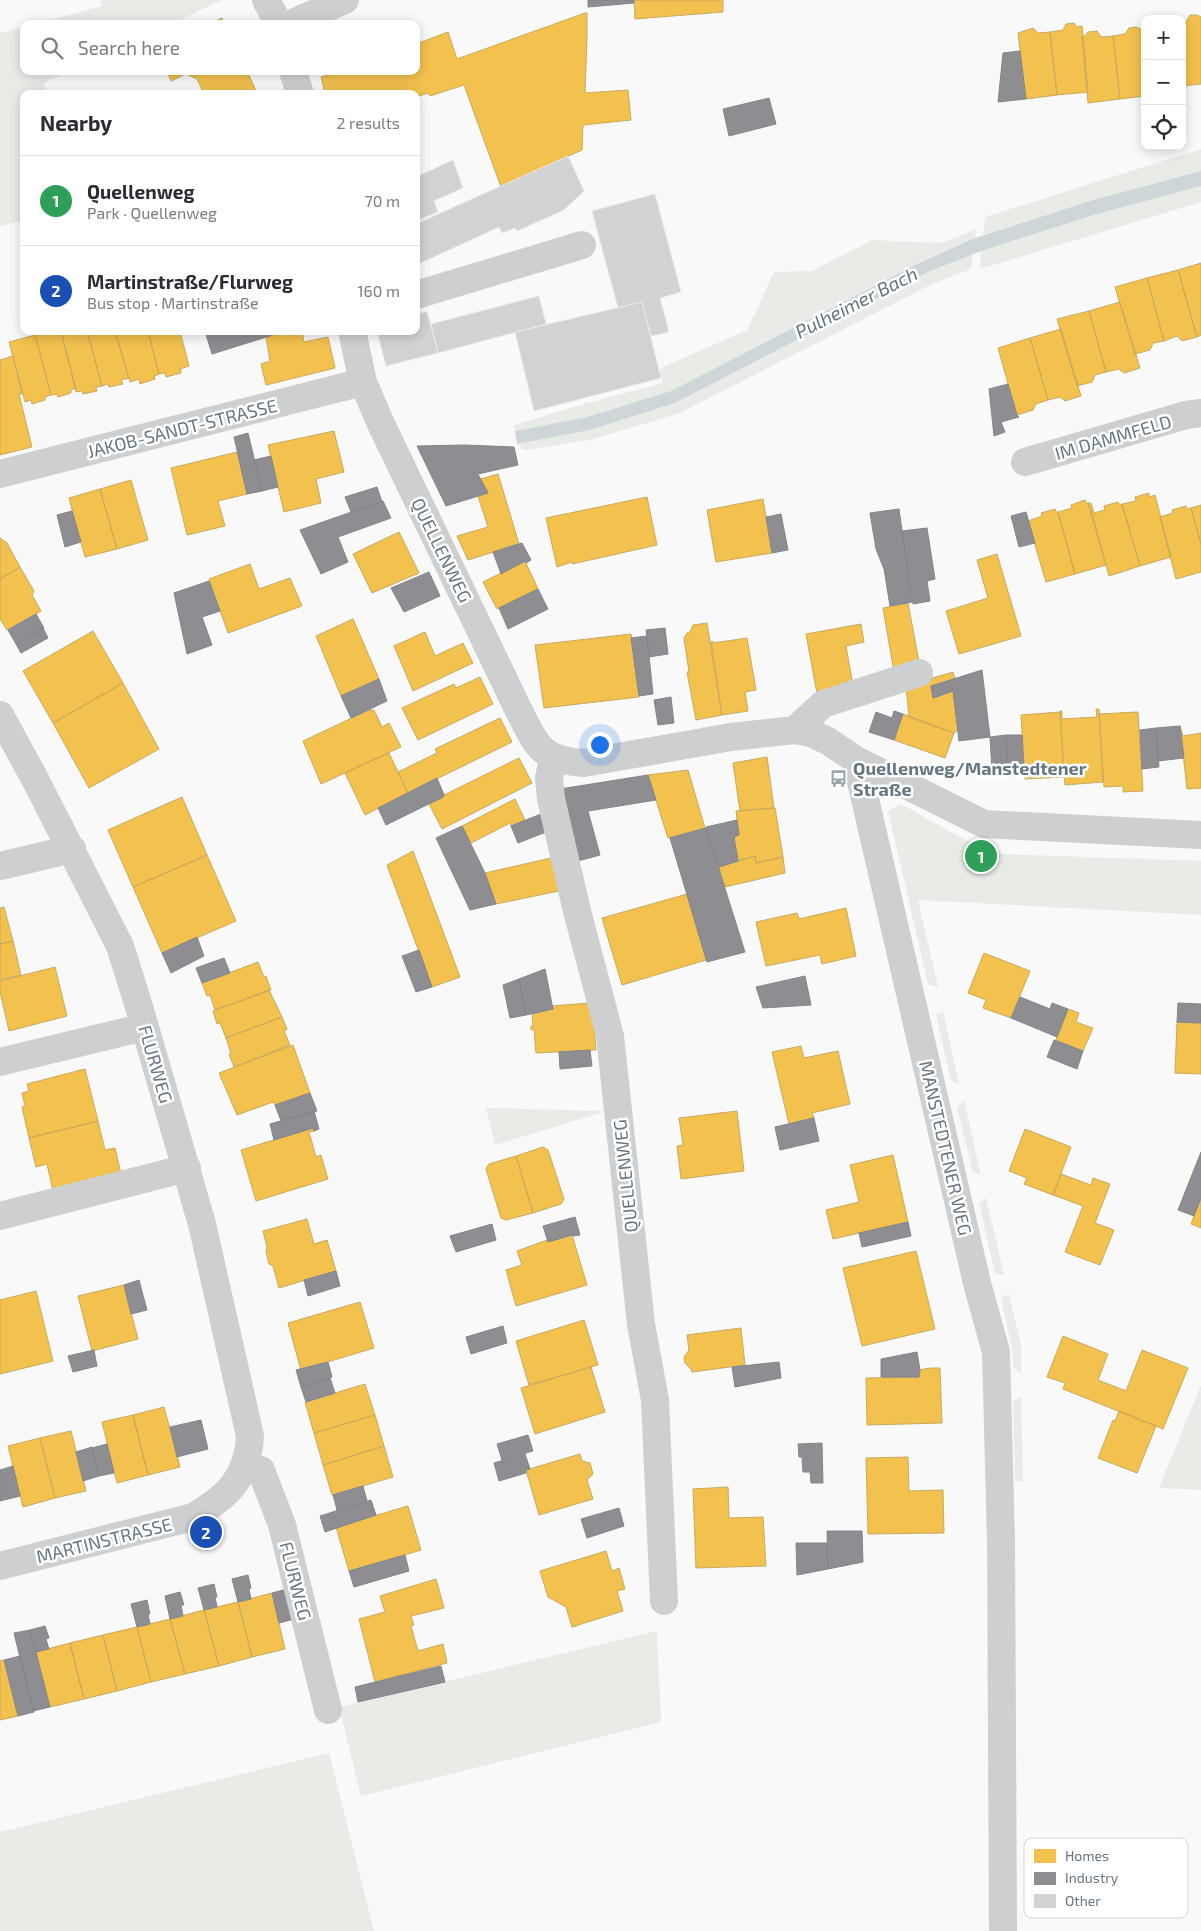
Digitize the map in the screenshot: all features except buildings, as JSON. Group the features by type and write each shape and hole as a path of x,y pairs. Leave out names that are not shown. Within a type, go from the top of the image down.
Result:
{"street":[{"path":"266,0 277,20"},
{"path":"299,20 345,0"},
{"path":"295,75 299,90"},
{"path":"420,294 582,245"},
{"name":"QUELLENWEG","path":"353,335 364,382 381,424 519,710 541,749 553,758 549,778 551,799 577,911 610,1036 641,1324 654,1400 664,1601"},
{"name":"JAKOB-SANDT-STRASSE","path":"0,474 364,382"},
{"name":"IM DAMMFELD","path":"1025,462 1186,415 1201,413"},
{"path":"795,730 823,704 919,673"},
{"name":"FLURWEG","path":"0,715 72,849 120,946 202,1224 250,1436"},
{"path":"553,758 568,762 584,763 730,737 795,730 812,733 828,741 856,760 984,824 1201,835"},
{"name":"MANSTEDTENER WEG","path":"856,760 977,1283 996,1352 1001,1540 1004,1931"},
{"path":"0,866 72,849"},
{"path":"0,1062 145,1027"},
{"path":"0,1216 187,1168"},
{"name":"MARTINSTRASSE","path":"0,1566 193,1517 212,1506 238,1480 246,1466 250,1436"},
{"name":"FLURWEG","path":"246,1466 261,1470 282,1525 328,1710"}],"shaded area":[{"path":"101,0 222,0 180,20 51,20 102,6"},
{"path":"20,28 20,75 61,75 44,83 46,90 20,90 20,221 0,226 0,33"},
{"path":"1201,149 1201,171 1093,200 983,235 985,217"},
{"path":"1201,186 1201,202 980,269 981,251 1094,215"},
{"path":"976,229 975,238 917,264 671,391 587,417 515,431 514,425 663,383 659,370 661,368 747,330 774,272 812,271 872,240 942,243"},
{"path":"973,254 971,269 932,284 680,413 590,440 524,450 517,444 590,430 675,403 928,272"},
{"path":"901,804 967,841 983,843 1002,854 1201,861 1201,915 918,900 938,987 928,984 888,811"},
{"path":"943,1011 959,1084 951,1081 936,1015"},
{"path":"964,1100 981,1175 973,1173 957,1108"},
{"path":"486,1108 604,1111 604,1112 495,1145"},
{"path":"986,1198 1004,1275 995,1273 979,1203"},
{"path":"1009,1294 1021,1345 1021,1373 1013,1367 1012,1347 1001,1298"},
{"path":"1201,1385 1201,1490 1159,1488"},
{"path":"1021,1396 1023,1481 1015,1481 1013,1402"},
{"path":"657,1631 661,1722 361,1796 339,1707"},
{"path":"329,1753 374,1931 0,1931 0,1832"}],"water":[{"name":"Pulheimer Bach","path":"1201,171 1201,186 1094,215 981,251 928,272 675,403 590,430 517,444 515,431 587,417 671,391 917,264 975,238 1093,200"}],"place":[{"name":"Quellenweg/Manstedtener Straße","path":"839,778"},
{"name":"Quellenweg","path":"981,856"},
{"name":"Martinstraße/Flurweg","path":"206,1532"}]}
